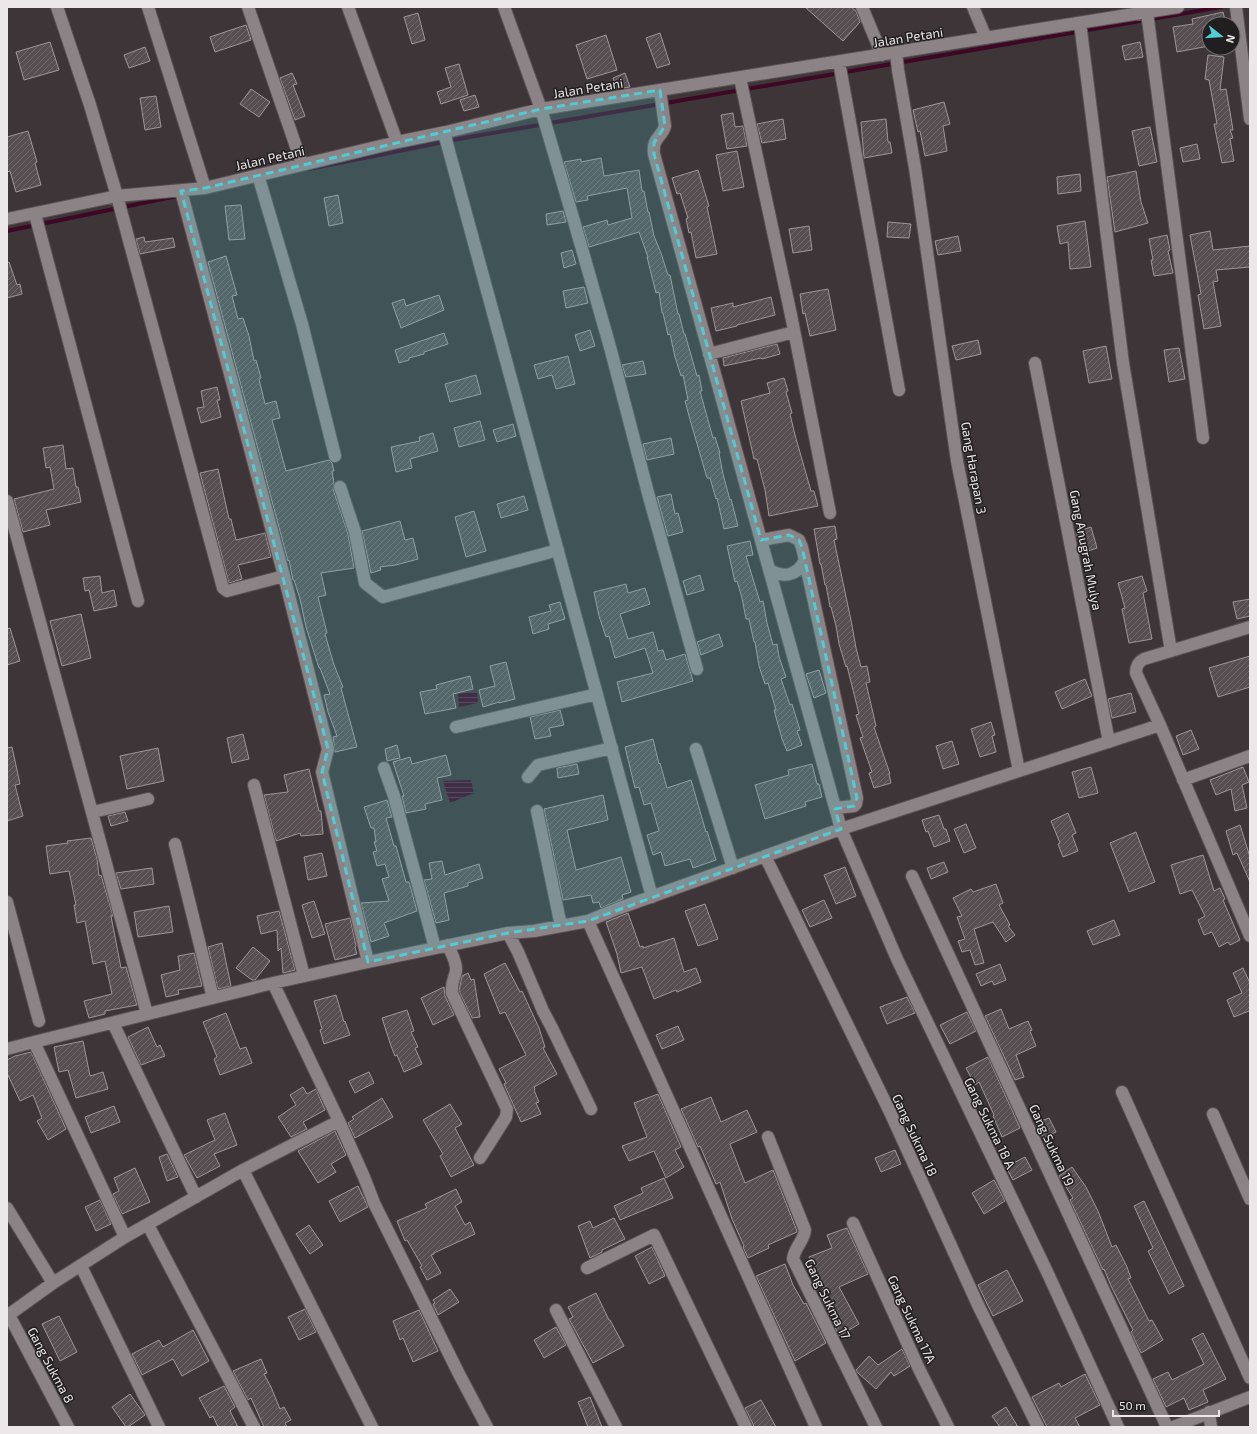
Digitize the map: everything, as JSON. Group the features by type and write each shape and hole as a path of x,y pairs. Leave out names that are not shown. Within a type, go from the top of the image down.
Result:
{"street":[{"path":"57,7 90,105 117,196 223,588 227,591 284,576"},
{"path":"148,7 205,188"},
{"path":"248,7 302,164"},
{"path":"348,7 397,142"},
{"path":"504,7 542,112 610,347 648,493 697,669"},
{"path":"862,7 882,55"},
{"path":"973,7 986,38"},
{"name":"Jalan Petani","path":"7,219 36,217 117,196 205,188 397,142 446,136 542,112 740,82 841,72 882,55 897,61 986,38 1178,7"},
{"path":"1236,7 1250,119"},
{"path":"1147,12 1203,438"},
{"path":"1080,23 1123,363 1171,651"},
{"name":"Gang Harapan 3","path":"897,61 915,168 958,461 1019,771"},
{"path":"841,72 899,390"},
{"path":"740,82 794,332 830,513"},
{"path":"661,94 666,126 654,144 654,154 770,570 779,574 788,575 801,568 804,562"},
{"path":"446,136 652,897"},
{"path":"258,175 302,324 335,456"},
{"path":"181,190 183,203 284,576 328,749 322,772 368,962"},
{"path":"36,217 138,600"},
{"path":"709,354 794,332"},
{"name":"Gang Anugrah Mulya","path":"1035,363 1109,742"},
{"path":"340,487 355,532 365,583 383,598 558,550"},
{"path":"7,501 148,1014"},
{"path":"761,540 789,535 798,540 802,547 804,562 857,798 854,806 836,808"},
{"name":"Gang Sukma 18 A","path":"770,570 841,829 897,959 1049,1276 1118,1427"},
{"path":"1250,628 1144,659 1140,661 1136,667 1138,678 1160,725 1250,936"},
{"path":"456,727 597,694"},
{"path":"7,1049 304,976 508,933 534,931 588,921 841,829 1160,725"},
{"path":"528,777 538,765 612,748"},
{"path":"696,749 733,868"},
{"path":"1183,780 1250,756"},
{"path":"384,768 394,796 435,948"},
{"path":"254,785 304,976"},
{"path":"93,812 148,799"},
{"path":"536,811 561,926"},
{"path":"175,844 213,998"},
{"name":"Gang Sukma 18","path":"765,856 890,1112 978,1305 1038,1427"},
{"name":"Gang Sukma 19","path":"912,876 1167,1427"},
{"path":"7,902 39,1021"},
{"path":"588,921 816,1427"},
{"path":"508,933 518,952 543,1011 591,1109"},
{"path":"448,945 456,965 456,971 451,984 452,993 507,1109 506,1117 480,1158"},
{"path":"273,983 340,1121 374,1203 487,1427"},
{"path":"113,1022 196,1197"},
{"path":"34,1042 125,1237"},
{"path":"1122,1092 1250,1378"},
{"path":"1212,1114 1250,1200"},
{"path":"8,1316 54,1283 125,1237 242,1170 340,1121"},
{"name":"Gang Sukma 17","path":"768,1137 805,1230 804,1235 795,1251 793,1259 876,1427"},
{"path":"242,1170 372,1427"},
{"path":"7,1208 54,1283"},
{"name":"Gang Sukma 17A","path":"852,1223 919,1369 948,1427"},
{"path":"148,1225 254,1427"},
{"path":"587,1268 654,1235 746,1427"},
{"path":"81,1266 160,1427"},
{"path":"556,1310 616,1427"},
{"name":"Gang Sukma 8","path":"8,1316 68,1427"},
{"path":"1174,1427 1250,1397"},
{"path":"1209,1412 1211,1427"}],"highlighted area":[{"path":"660,90 665,126 654,143 654,154 761,540 789,535 799,540 802,547 857,798 854,806 835,809 841,829 588,921 508,933 368,962 322,772 328,749 181,191 205,188 541,109"}],"shaded area":[{"path":"477,692 478,703 459,707 458,694"},
{"path":"471,780 474,793 450,803 443,781"}],"building":[{"path":"805,7 851,7 856,11 860,22 843,41"},
{"path":"1223,12 1224,16 1205,16"},
{"path":"418,13 425,40 412,44 404,17"},
{"path":"1201,17 1201,48 1177,52 1173,27 1193,24 1192,19"},
{"path":"246,25 251,40 215,52 210,37"},
{"path":"660,33 670,64 657,68 646,38"},
{"path":"606,35 617,70 587,79 576,45"},
{"path":"50,42 59,70 24,80 16,52"},
{"path":"1140,42 1143,57 1125,60 1122,46"},
{"path":"145,47 150,61 129,68 124,55"},
{"path":"1208,56 1224,57 1220,90 1226,89 1233,130 1230,130 1233,138 1230,139 1234,161 1222,163 1214,124 1217,124 1209,80 1205,79"},
{"path":"459,64 468,95 441,104 437,92 451,87 445,68"},
{"path":"292,73 297,84 293,85 305,116 295,120 280,78"},
{"path":"625,73 630,87 617,89 613,78"},
{"path":"251,89 270,102 259,117 240,104"},
{"path":"475,95 479,107 464,111 460,100"},
{"path":"156,96 161,127 145,130 140,98"},
{"path":"944,102 950,124 943,126 947,151 925,156 920,131 918,132 913,110"},
{"path":"733,113 735,127 743,126 747,146 727,149 721,115"},
{"path":"783,119 786,139 762,143 757,124"},
{"path":"886,119 888,142 890,142 892,153 864,158 861,122"},
{"path":"1150,127 1157,162 1139,166 1132,131"},
{"path":"28,131 37,162 35,163 41,185 16,192 10,171 7,172 7,137"},
{"path":"1197,144 1200,159 1183,162 1180,148"},
{"path":"737,151 744,187 723,191 716,155"},
{"path":"601,158 604,176 639,170 642,191 644,191 654,236 668,275 670,275 678,314 697,376 699,375 702,391 700,391 713,438 715,437 720,453 723,474 738,526 724,529 717,498 716,499 710,478 707,478 685,401 688,400 683,375 681,376 670,334 668,335 662,313 659,292 656,293 648,257 639,232 589,247 583,227 607,220 608,225 632,218 627,188 587,196 588,200 576,202 564,162 581,159 581,162"},
{"path":"698,170 709,206 707,207 717,254 696,258 691,232 689,233 686,219 688,218 680,193 677,194 672,178"},
{"path":"1136,171 1141,202 1148,223 1115,232 1107,177"},
{"path":"1080,174 1081,191 1058,194 1057,177"},
{"path":"338,195 343,223 329,226 324,198"},
{"path":"241,205 245,239 229,240 225,206"},
{"path":"563,211 566,222 547,225 546,214"},
{"path":"1085,221 1091,267 1070,269 1068,242 1060,244 1057,226"},
{"path":"888,222 911,224 909,238 887,237"},
{"path":"809,226 812,250 793,253 789,229"},
{"path":"1210,231 1213,250 1250,246 1250,267 1216,270 1218,281 1213,282 1221,326 1204,329 1198,295 1201,294 1190,235"},
{"path":"1167,235 1170,250 1168,251 1173,273 1154,276 1149,239"},
{"path":"958,236 961,251 938,255 935,241"},
{"path":"144,237 145,242 173,238 175,247 140,254 136,239"},
{"path":"572,250 576,264 564,268 561,253"},
{"path":"226,256 237,295 232,296 238,319 243,318 249,336 254,361 256,360 261,378 259,379 265,404 276,401 280,418 272,420 286,471 329,460 332,463 334,471 332,471 334,483 333,489 348,534 354,568 321,573 326,595 318,597 327,633 325,634 334,665 343,687 341,688 357,747 335,752 333,737 337,736 328,712 324,695 330,694 319,668 306,627 300,599 293,580 289,560 288,561 208,262"},
{"path":"9,262 17,285 20,284 22,294 7,298 7,263"},
{"path":"584,287 588,303 566,308 563,291"},
{"path":"828,289 836,330 810,336 805,313 803,314 800,294"},
{"path":"439,295 444,310 401,328 392,303 404,299 406,306"},
{"path":"771,297 775,315 716,331 711,308 733,303 733,307"},
{"path":"590,330 595,346 580,351 575,335"},
{"path":"444,333 448,344 424,352 424,354 409,358 409,360 399,363 395,350"},
{"path":"978,340 981,354 956,360 952,346"},
{"path":"777,344 780,354 724,366 723,358"},
{"path":"1106,346 1112,379 1089,383 1083,351"},
{"path":"1179,348 1185,379 1169,382 1164,350"},
{"path":"568,356 575,384 556,389 552,375 538,379 534,365"},
{"path":"643,361 646,374 626,377 622,365"},
{"path":"476,375 481,394 450,402 445,384"},
{"path":"784,378 788,391 786,392 792,413 790,414 795,435 811,491 814,491 818,506 769,516 765,490 757,459 754,459 741,401 770,393 767,383"},
{"path":"217,387 220,400 217,400 221,417 201,423 197,408 204,407 201,391"},
{"path":"480,421 485,440 459,447 454,428"},
{"path":"513,424 516,436 497,442 493,430"},
{"path":"433,433 438,451 410,459 412,468 396,472 391,447 420,441 419,437"},
{"path":"671,438 674,454 647,460 643,444"},
{"path":"63,445 66,469 73,468 76,487 78,487 81,502 46,510 50,525 23,532 14,499 54,489 50,467 46,468 43,448"},
{"path":"218,469 229,519 231,519 236,540 265,533 271,557 238,565 242,579 229,583 200,473"},
{"path":"671,494 675,514 678,513 683,532 668,536 657,497"},
{"path":"524,496 528,510 501,518 497,504"},
{"path":"474,511 486,551 466,557 455,517"},
{"path":"400,521 405,540 413,538 418,559 396,565 380,567 381,570 371,573 362,531"},
{"path":"835,526 837,539 834,540 856,648 861,667 867,666 870,682 866,683 876,726 874,727 890,774 891,783 874,788 869,773 872,772 860,738 863,737 856,715 859,714 830,607 814,529"},
{"path":"1091,527 1097,548 1082,553 1076,532"},
{"path":"750,541 753,555 746,556 760,602 763,601 773,645 777,644 779,657 786,677 781,679 790,705 792,704 800,730 797,731 802,745 787,751 782,739 774,710 776,710 768,683 765,684 759,666 749,619 746,619 742,598 737,581 735,582 727,546"},
{"path":"700,575 704,590 687,595 683,581"},
{"path":"100,576 102,593 114,590 117,606 94,611 89,590 85,591 83,578"},
{"path":"1142,576 1147,591 1143,593 1152,639 1129,643 1122,609 1125,608 1118,583"},
{"path":"626,584 628,593 645,588 650,604 620,614 628,639 653,632 658,651 663,650 666,660 685,654 693,681 622,702 617,682 653,673 645,648 615,658 609,636 606,637 599,616 594,592"},
{"path":"1250,599 1250,616 1237,619 1233,602"},
{"path":"560,602 565,619 548,624 549,629 533,634 529,617 551,611 549,605"},
{"path":"81,614 91,658 62,666 50,621"},
{"path":"10,628 20,661 7,665 7,629"},
{"path":"719,634 723,646 701,655 697,642"},
{"path":"1250,656 1250,687 1218,697 1209,668"},
{"path":"506,662 515,699 483,707 479,690 495,686 490,666"},
{"path":"819,670 826,693 814,698 806,674"},
{"path":"470,676 473,689 453,694 456,708 425,714 420,692 437,689 436,685"},
{"path":"1085,679 1092,696 1062,709 1055,692"},
{"path":"1131,693 1136,712 1112,718 1108,699"},
{"path":"560,710 564,725 549,728 551,736 535,739 530,717"},
{"path":"991,722 995,735 992,736 996,752 980,757 971,729"},
{"path":"1191,730 1199,749 1183,755 1176,736"},
{"path":"243,734 249,759 232,763 227,738"},
{"path":"653,739 667,788 691,780 716,860 693,868 690,859 665,866 661,852 653,855 647,835 659,831 651,803 644,805 639,787 635,788 625,747"},
{"path":"952,741 959,764 943,769 936,746"},
{"path":"397,745 400,758 387,761 385,749"},
{"path":"12,747 20,784 15,785 23,816 7,821 7,748"},
{"path":"158,748 164,781 127,789 120,756"},
{"path":"446,755 451,775 437,778 442,800 425,804 426,809 406,813 402,796 404,796 393,762 410,757 412,764"},
{"path":"577,764 579,774 558,778 557,768"},
{"path":"812,764 822,797 805,802 806,806 765,819 755,785 789,775 788,770"},
{"path":"1091,767 1098,793 1079,798 1072,772"},
{"path":"1243,767 1249,782 1242,785 1247,808 1235,811 1231,789 1216,795 1210,780"},
{"path":"309,769 319,811 321,811 323,834 301,836 300,833 276,841 264,795 288,792 284,775"},
{"path":"603,795 608,820 567,830 576,870 621,857 631,892 622,895 623,899 601,908 599,902 593,903 591,895 563,900 544,809"},
{"path":"387,800 392,817 386,818 406,882 409,882 417,911 384,923 389,936 371,942 361,903 389,901 382,879 389,877 385,864 377,866 373,852 377,851 374,842 376,842 374,828 371,828 364,807"},
{"path":"125,812 128,821 111,826 108,816"},
{"path":"1068,813 1076,833 1072,835 1078,851 1063,857 1058,844 1060,843 1051,821"},
{"path":"939,815 950,841 934,847 928,831 926,832 922,820"},
{"path":"966,824 976,848 964,853 954,829"},
{"path":"1240,825 1250,857 1250,882 1237,853 1233,855 1226,831"},
{"path":"1136,832 1155,882 1129,892 1110,843"},
{"path":"91,838 97,859 99,876 101,875 113,916 111,916 121,968 126,967 137,1005 105,1011 105,1014 89,1018 84,1001 112,994 105,961 93,964 85,921 77,923 74,905 76,905 69,871 50,874 46,846 68,843 67,841"},
{"path":"322,853 327,876 308,880 304,857"},
{"path":"1203,855 1214,891 1220,888 1225,899 1223,900 1240,940 1230,945 1228,942 1219,947 1212,932 1204,935 1198,920 1205,916 1192,890 1180,894 1171,865"},
{"path":"442,861 445,875 479,864 483,878 468,883 468,886 444,893 449,920 436,923 424,880 432,879 429,863"},
{"path":"944,862 948,872 931,879 927,868"},
{"path":"845,867 856,896 836,904 824,875"},
{"path":"152,868 154,884 121,889 116,873"},
{"path":"996,884 1003,903 999,905 1010,925 1008,926 1015,935 1006,942 993,922 974,929 984,963 975,965 970,950 962,952 958,941 965,939 957,917 962,916 953,898 971,889 973,892"},
{"path":"824,900 832,918 810,927 802,910"},
{"path":"314,901 325,934 312,938 302,905"},
{"path":"705,904 718,939 698,946 685,911"},
{"path":"169,906 173,932 138,937 134,912"},
{"path":"279,911 295,970 283,973 281,948 278,951 277,930 261,934 257,916"},
{"path":"628,913 640,947 643,946 643,948 674,938 684,972 696,968 701,982 677,992 676,990 654,999 642,967 621,973 617,954 606,922"},
{"path":"350,918 357,954 335,960 325,924"},
{"path":"1114,920 1120,935 1093,945 1087,931"},
{"path":"222,943 231,986 218,989 208,947"},
{"path":"253,947 270,961 255,980 252,980 236,968"},
{"path":"194,953 202,986 178,990 179,994 166,997 161,975 180,970 178,956"},
{"path":"505,963 520,992 522,991 539,1028 545,1047 543,1048 557,1074 534,1087 539,1102 536,1103 541,1114 521,1122 499,1069 526,1055 505,1012 500,1014 484,974"},
{"path":"1000,964 1006,980 994,985 992,981 981,986 976,974"},
{"path":"1243,968 1250,983 1250,1013 1249,1011 1234,1017 1227,1000 1242,993 1233,973"},
{"path":"468,973 471,980 474,979 480,1017 472,1018 459,991 462,976"},
{"path":"444,987 445,996 454,1015 433,1025 421,998"},
{"path":"336,995 344,1022 345,1021 350,1035 324,1044 320,1030 322,1029 314,1001"},
{"path":"907,997 915,1013 887,1024 880,1007"},
{"path":"1001,1009 1009,1029 1028,1021 1036,1046 1016,1055 1024,1077 1015,1080 985,1016"},
{"path":"407,1010 414,1031 411,1032 418,1047 415,1048 422,1064 404,1072 397,1055 395,1056 382,1018"},
{"path":"967,1012 976,1031 950,1044 940,1025"},
{"path":"226,1013 240,1049 246,1047 252,1063 220,1075 214,1059 217,1057 203,1022"},
{"path":"678,1026 684,1040 662,1049 656,1035"},
{"path":"148,1027 157,1047 160,1045 165,1056 141,1065 128,1037"},
{"path":"83,1041 90,1076 103,1072 108,1089 76,1098 68,1070 59,1072 54,1047"},
{"path":"31,1052 66,1129 48,1140 37,1121 42,1118 33,1095 20,1101 7,1073 7,1060 15,1056"},
{"path":"988,1057 1020,1128 1002,1137 979,1082 975,1085 966,1068"},
{"path":"369,1072 374,1083 355,1093 349,1081"},
{"path":"303,1087 307,1094 316,1089 325,1110 303,1122 307,1129 291,1137 278,1117 296,1105 290,1095"},
{"path":"658,1094 681,1147 675,1150 684,1167 666,1178 654,1151 629,1161 622,1146 647,1137 634,1103"},
{"path":"711,1097 721,1122 747,1110 757,1132 730,1144 745,1183 773,1170 797,1231 768,1245 769,1248 748,1258 732,1219 720,1182 716,1184 700,1146 698,1147 681,1109"},
{"path":"382,1098 393,1117 355,1138 348,1123 354,1119 352,1117"},
{"path":"450,1104 462,1124 455,1128 474,1165 451,1177 440,1156 443,1154 423,1120"},
{"path":"114,1106 120,1122 91,1133 85,1117"},
{"path":"225,1113 237,1145 214,1154 220,1166 197,1178 184,1155 215,1140 207,1120"},
{"path":"1049,1118 1056,1132 1043,1138 1036,1123"},
{"path":"335,1131 346,1155 331,1164 336,1172 318,1183 298,1151"},
{"path":"895,1150 901,1164 881,1172 875,1158"},
{"path":"167,1154 178,1177 167,1181 159,1157"},
{"path":"1025,1157 1032,1170 1013,1180 1006,1167"},
{"path":"1072,1167 1086,1187 1098,1211 1112,1247 1116,1245 1127,1267 1131,1278 1128,1279 1149,1321 1152,1320 1163,1340 1141,1353 1131,1332 1133,1330 1070,1200 1073,1198 1059,1176"},
{"path":"135,1168 150,1202 122,1214 113,1194 119,1191 114,1178"},
{"path":"664,1178 673,1198 620,1220 614,1206 643,1193 641,1188"},
{"path":"994,1180 1005,1201 984,1214 972,1193"},
{"path":"358,1186 368,1207 340,1222 329,1201"},
{"path":"456,1189 462,1202 455,1206 465,1225 470,1222 475,1234 431,1255 441,1273 427,1280 420,1267 422,1266 407,1240 405,1241 397,1221 427,1208 425,1204"},
{"path":"100,1200 111,1224 96,1231 85,1207"},
{"path":"1144,1201 1184,1286 1169,1294 1148,1251 1153,1248 1134,1206"},
{"path":"614,1218 625,1239 602,1250 602,1252 590,1258 578,1226 590,1221 593,1228"},
{"path":"309,1225 323,1245 310,1254 296,1234"},
{"path":"847,1228 868,1274 839,1287 859,1324 839,1336 820,1296 824,1294 822,1290 824,1289 817,1277 809,1257 832,1248 827,1235"},
{"path":"652,1247 665,1276 649,1284 635,1256"},
{"path":"785,1264 793,1285 804,1304 806,1303 826,1343 795,1361 756,1276"},
{"path":"1007,1270 1023,1301 993,1316 978,1285"},
{"path":"450,1289 459,1302 438,1315 433,1304 435,1303 433,1300"},
{"path":"596,1293 624,1346 593,1363 569,1319 573,1317 568,1307"},
{"path":"305,1309 316,1332 299,1340 288,1317"},
{"path":"419,1310 438,1351 413,1362 403,1338 400,1340 393,1321"},
{"path":"59,1316 77,1352 60,1361 42,1324"},
{"path":"556,1327 566,1345 544,1358 534,1340"},
{"path":"193,1330 209,1361 182,1376 173,1359 142,1375 132,1354 159,1340 163,1347"},
{"path":"1203,1333 1226,1379 1203,1390 1208,1402 1189,1410 1184,1398 1166,1407 1153,1379 1168,1372 1172,1380 1204,1364 1192,1339"},
{"path":"902,1349 910,1366 894,1376 891,1372 876,1389 856,1370 869,1356 878,1365"},
{"path":"261,1359 267,1373 264,1374 280,1409 284,1407 291,1420 285,1423 287,1427 264,1427 251,1398 248,1400 233,1371"},
{"path":"1085,1374 1100,1405 1075,1418 1080,1427 1047,1427 1032,1397 1059,1383 1061,1387"},
{"path":"224,1386 235,1407 230,1411 238,1427 218,1427 213,1416 210,1418 199,1398"},
{"path":"130,1394 145,1415 126,1427 112,1407"},
{"path":"590,1397 602,1427 588,1427 578,1402"},
{"path":"761,1400 776,1427 754,1427 745,1408"},
{"path":"1006,1407 1018,1427 1000,1427 992,1416"}],"waterway":[{"path":"309,169 464,138 1221,7"},
{"path":"7,231 177,196"}]}
